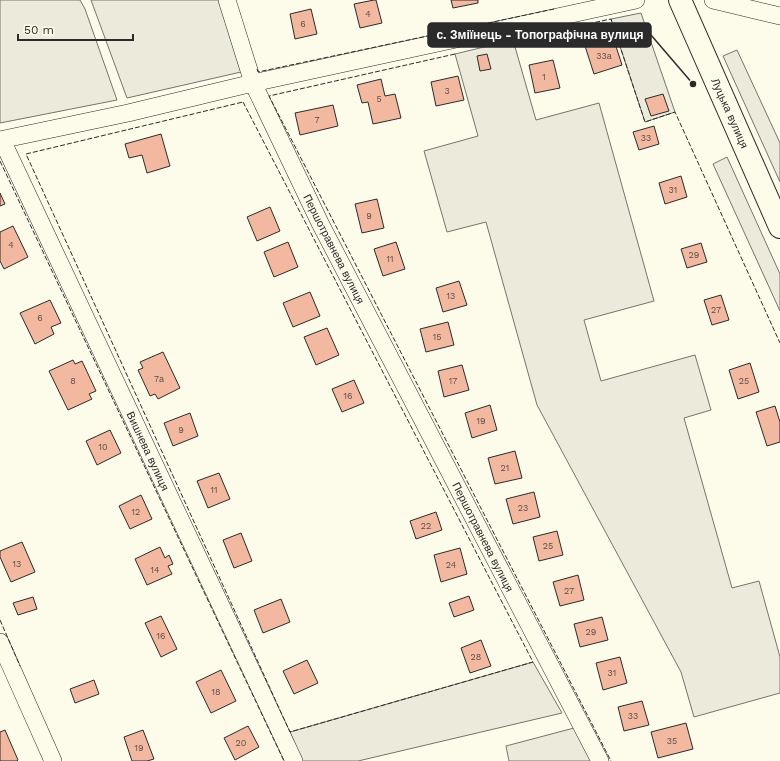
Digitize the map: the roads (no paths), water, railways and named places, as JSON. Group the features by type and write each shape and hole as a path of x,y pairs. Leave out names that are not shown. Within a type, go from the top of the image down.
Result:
{"main road":[{"name":"Луцька вулиця","path":"680,0 780,227"}],"street":[{"name":"Першотравнева вулиця","path":"227,0 253,83 320,223 600,761"},
{"path":"1,140 128,113 253,83 636,0"},
{"path":"713,0 780,16"},
{"name":"Вишнева вулиця","path":"1,140 294,761"},
{"path":"0,642 53,761"}],"place":[{"name":"с. Зміїнець - Топографічна вулиця","path":"693,84"}]}
